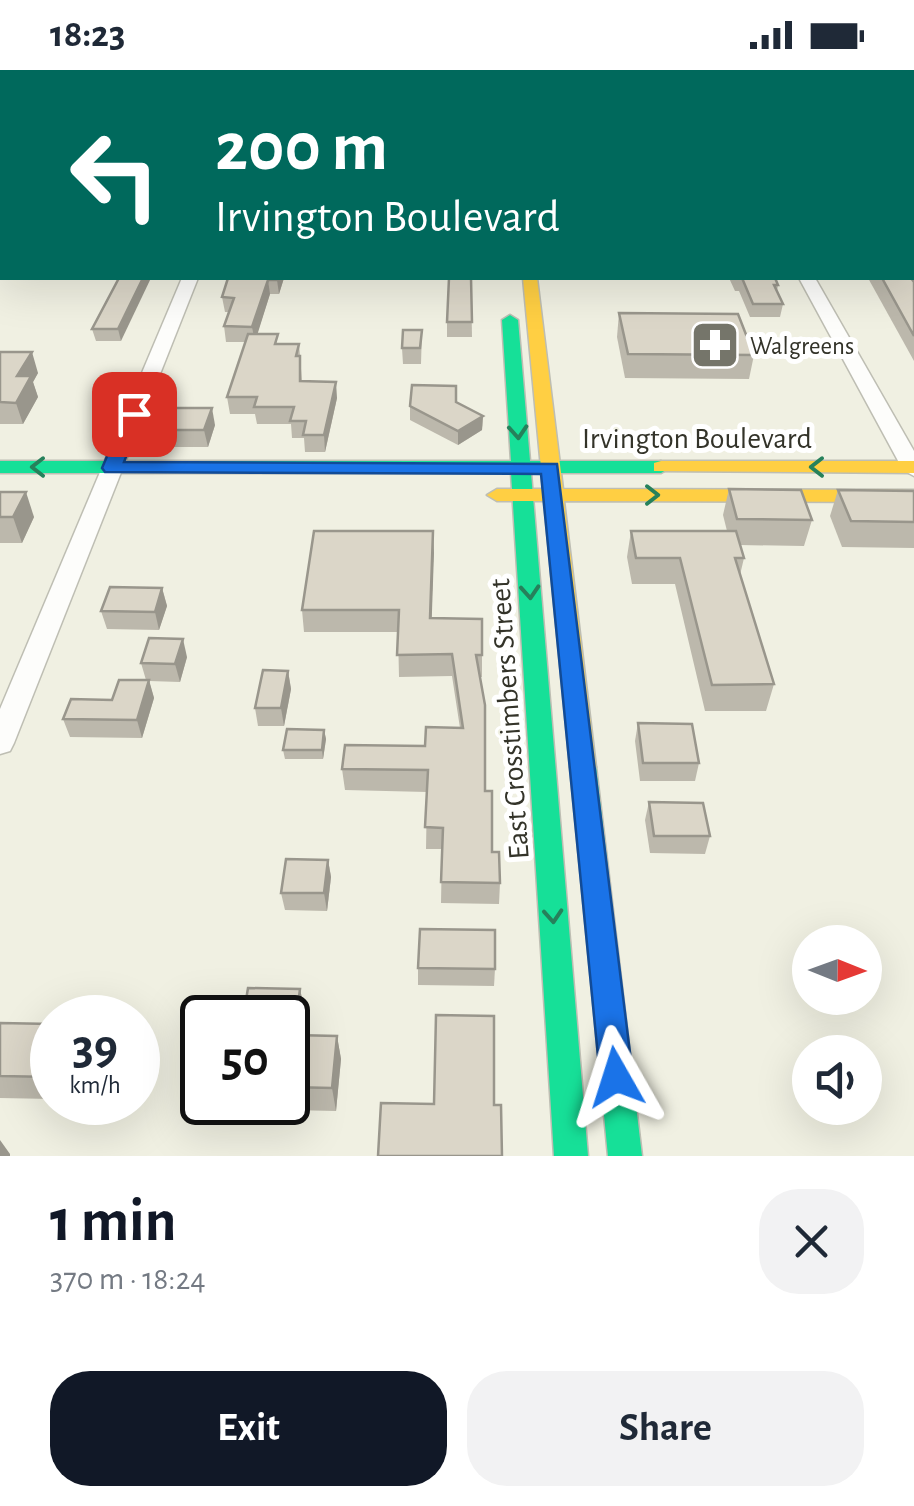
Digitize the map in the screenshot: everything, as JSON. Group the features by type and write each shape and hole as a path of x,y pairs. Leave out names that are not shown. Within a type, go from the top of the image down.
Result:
{"main road":[{"name":"East Crosstimbers Street","path":"507,280 571,1156"},
{"path":"530,280 625,1156"},
{"path":"512,347 538,348"},
{"name":"Irvington Boulevard","path":"0,467 913,468"},
{"path":"326,494 330,469"},
{"path":"68,494 112,494"},
{"name":"Irvington Boulevard","path":"472,494 914,496"},
{"path":"542,761 583,762"}],"street":[{"path":"0,743 112,494 112,468 189,280"},
{"path":"808,280 913,468"}],"building":[{"path":"118,280 142,280 118,329 92,329"},
{"path":"227,280 268,280 252,327 224,326 234,298 222,297"},
{"path":"449,280 471,280 472,322 447,322"},
{"path":"743,280 776,280 778,285 774,285 783,304 753,304"},
{"path":"883,280 914,282 914,336"},
{"path":"619,313 738,314 754,355 628,354"},
{"path":"403,330 422,330 420,348 402,348"},
{"path":"248,334 278,334 275,344 299,344 296,356 300,356 300,381 336,382 324,435 303,435 306,421 290,421 294,407 254,407 257,397 227,397"},
{"path":"0,352 32,352 17,376 31,376 16,403 0,402"},
{"path":"412,385 456,386 456,402 483,416 458,431 410,406"},
{"path":"170,408 212,408 204,430 161,430"},
{"path":"729,489 801,490 812,520 737,519"},
{"path":"838,490 914,491 914,522 851,521"},
{"path":"0,492 26,492 13,517 0,517"},
{"path":"314,531 433,531 430,618 482,619 482,655 476,655 485,705 485,791 492,791 492,852 499,852 500,883 441,882 443,828 425,827 428,770 342,769 345,745 425,746 426,727 463,728 452,654 397,655 399,610 302,610"},
{"path":"631,531 736,531 744,558 735,558 774,684 712,685 680,558 636,558"},
{"path":"110,587 162,588 155,612 101,611"},
{"path":"149,638 183,639 175,664 141,663"},
{"path":"263,670 288,671 281,708 255,708"},
{"path":"119,680 149,680 137,720 63,719 71,699 112,700"},
{"path":"638,723 692,724 699,763 643,763"},
{"path":"287,729 324,730 322,750 283,750"},
{"path":"649,802 703,803 710,836 654,836"},
{"path":"286,859 328,860 324,893 281,893"},
{"path":"420,929 495,930 495,969 418,968"},
{"path":"248,988 300,989 299,995 247,995"},
{"path":"436,1015 494,1016 494,1105 501,1105 502,1156 378,1156 381,1103 434,1104"},
{"path":"0,1023 30,1024 30,1077 0,1076"},
{"path":"310,1035 337,1036 332,1088 310,1088"}],"traffic: fast":[{"path":"510,320 571,1156"},
{"path":"0,467 661,467"},
{"path":"583,767 625,1156"}],"traffic: slow":[{"path":"530,280 583,767"},
{"path":"661,467 914,467"},
{"path":"497,495 914,496"}],"place":[{"name":"Walgreens","path":"715,345"}],"route":[{"path":"134,414 112,468 550,468 616,1077"}]}
